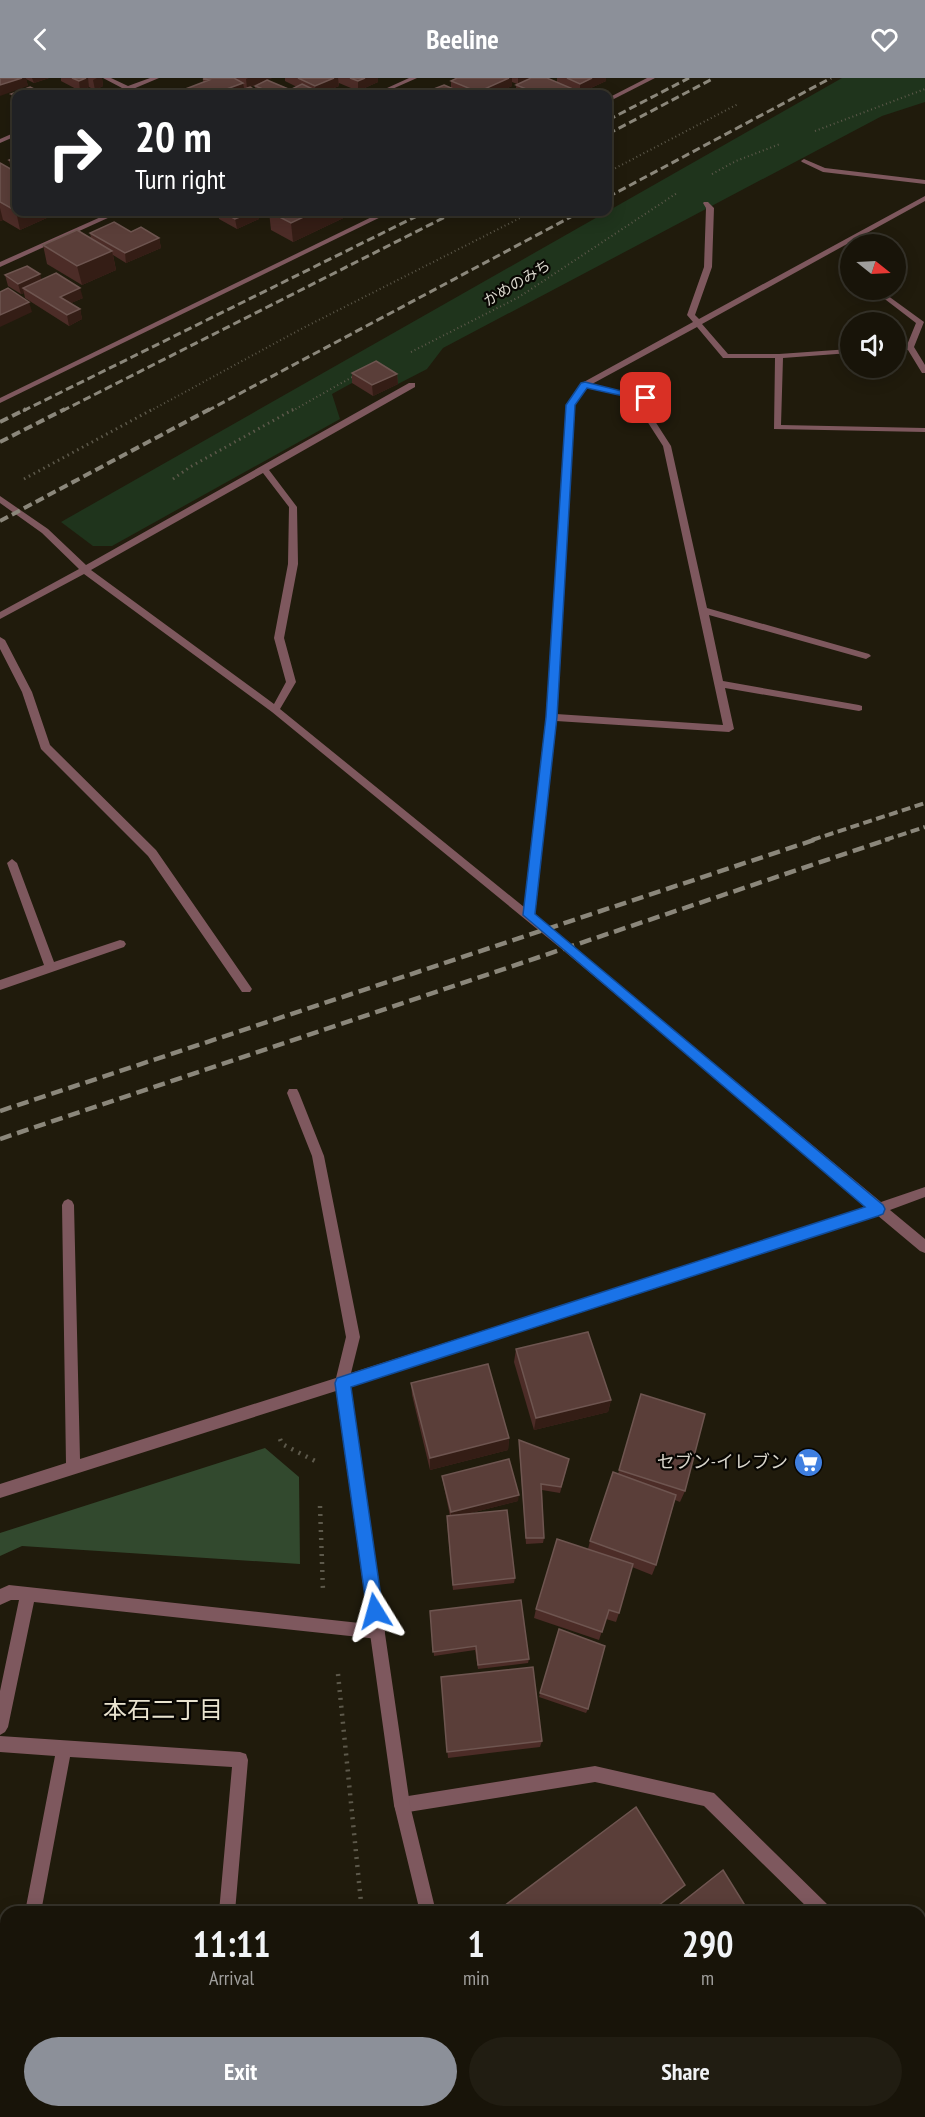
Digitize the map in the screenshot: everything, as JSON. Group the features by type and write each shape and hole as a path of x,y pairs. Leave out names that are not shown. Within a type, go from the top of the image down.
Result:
{"street":[{"path":"106,78 127,89 156,78"},
{"path":"612,98 652,78"},
{"path":"386,90 410,79"},
{"path":"804,161 823,170 925,182"},
{"path":"529,915 551,717 571,405 585,385 840,250 925,198"},
{"path":"706,203 710,208 708,267 691,315 697,324 726,356 779,356 840,352"},
{"path":"0,265 108,216"},
{"path":"0,401 377,216"},
{"path":"890,300 920,322 910,347"},
{"path":"906,347 910,347"},
{"path":"910,347 925,371"},
{"path":"779,356 777,427 925,430"},
{"path":"0,616 412,385"},
{"path":"551,717 729,729 667,446 651,423 645,407 646,398 585,385"},
{"path":"264,469 293,507 293,564 279,638 291,681 275,710"},
{"path":"0,499 45,531 84,569 275,710 529,915 925,1247"},
{"path":"704,610 866,656"},
{"path":"0,640 27,692 45,747 152,854 246,988"},
{"path":"719,684 859,708"},
{"path":"12,863 51,968"},
{"path":"0,985 120,944"},
{"path":"293,1093 318,1156 353,1337 342,1383 402,1805 427,1906"},
{"path":"0,1491 342,1383 925,1192"},
{"path":"68,1205 73,1468"},
{"path":"0,1598 9,1592 378,1632"},
{"path":"0,1727 28,1594"},
{"path":"0,1744 240,1760 227,1906"},
{"path":"34,1906 64,1749"},
{"path":"402,1805 595,1774 708,1799 817,1906"}],"path":[{"path":"813,132 925,89"},
{"path":"612,170 738,104"},
{"path":"706,177 736,161 780,144"},
{"name":"かめのみち","path":"408,354 519,297 686,189"},
{"path":"16,484 303,328 524,216"},
{"path":"170,482 190,467 360,374"},
{"path":"270,1406 282,1444 319,1463"},
{"path":"320,1499 323,1594"},
{"path":"338,1674 361,1906"}],"green space":[{"path":"842,78 925,78 925,102 882,116 443,348 427,369 398,384 352,383 332,394 340,419 112,546 93,546 61,522 599,216 612,216 612,209"},
{"path":"265,1448 299,1477 300,1564 22,1546 0,1556 0,1533"}],"building":[{"path":"0,78 22,78 0,85"},
{"path":"234,78 243,83 224,90 183,90 209,80 203,79"},
{"path":"298,78 334,78 315,86"},
{"path":"457,78 509,78 482,90 473,90 451,81"},
{"path":"531,78 547,78 575,90 529,90 516,85"},
{"path":"567,78 592,78 580,84"},
{"path":"267,80 291,90 266,90 255,86"},
{"path":"302,84 315,90 295,90 292,89"},
{"path":"444,85 456,90 431,90"},
{"path":"0,163 12,170 12,209 0,202"},
{"path":"278,216 306,216 291,223"},
{"path":"114,222 131,232 141,227 159,238 125,253 90,233"},
{"path":"77,230 112,251 77,266 43,245"},
{"path":"27,266 40,274 18,284 5,275"},
{"path":"56,273 80,288 60,297 80,309 67,315 23,288"},
{"path":"8,288 29,302 0,315 0,292"},
{"path":"376,361 397,374 372,385 352,373"},
{"path":"588,1332 611,1400 536,1418 516,1349"},
{"path":"488,1364 509,1438 430,1458 411,1383"},
{"path":"641,1394 705,1414 685,1491 619,1470"},
{"path":"519,1440 569,1459 561,1487 541,1484 544,1538 526,1538"},
{"path":"509,1459 519,1495 451,1512 442,1476"},
{"path":"613,1472 676,1495 656,1565 590,1541"},
{"path":"507,1510 515,1578 453,1585 447,1516"},
{"path":"557,1539 633,1564 619,1613 609,1610 602,1632 536,1609"},
{"path":"521,1600 529,1659 478,1665 476,1646 433,1652 430,1611"},
{"path":"559,1629 605,1646 588,1709 540,1693"},
{"path":"533,1667 542,1741 447,1752 441,1677"},
{"path":"636,1807 685,1885 658,1906 504,1906"},
{"path":"723,1870 745,1906 678,1906"}],"railway":[{"path":"612,118 689,78"},
{"path":"612,132 714,78"},
{"path":"612,195 831,78"},
{"path":"23,411 417,216"},
{"path":"62,411 447,216"},
{"path":"207,411 573,216"},
{"path":"0,422 26,409"},
{"path":"0,442 65,409"},
{"path":"0,521 210,409"},
{"path":"812,840 925,803"},
{"path":"885,840 925,827"},
{"path":"0,1111 817,839"},
{"path":"0,1139 889,839"}],"place":[{"name":"セブン-イレブン","path":"809,1462"}],"district":[{"name":"本石二丁目","path":"163,1710"}],"route":[{"path":"375,1611 342,1383 878,1209 529,915 551,717 571,405 585,385 646,398"}]}
